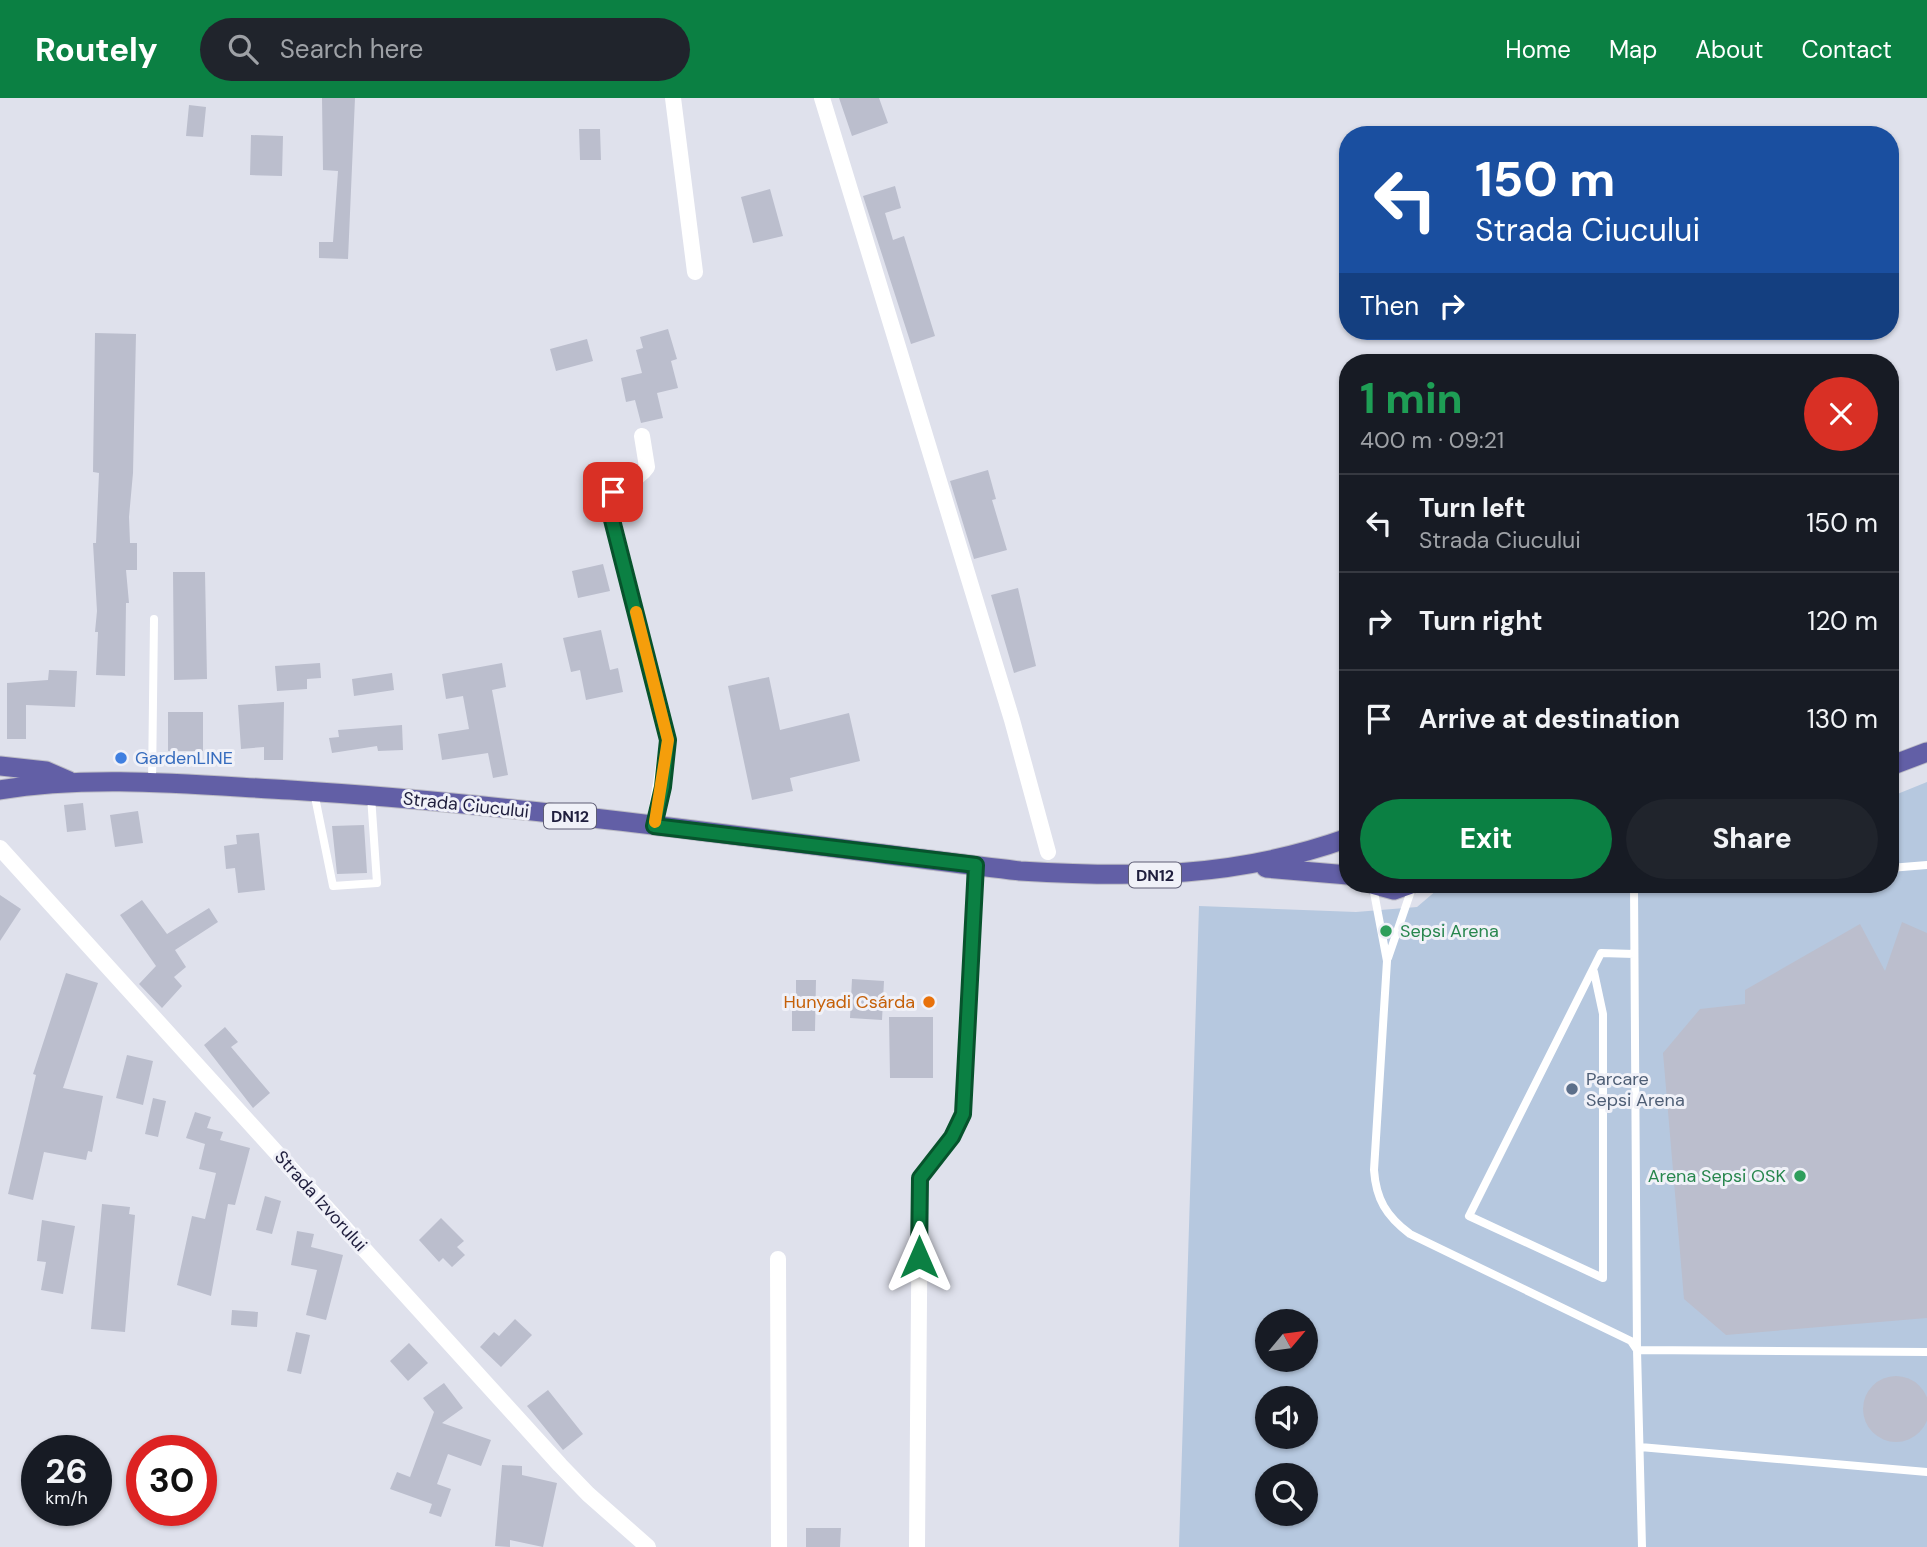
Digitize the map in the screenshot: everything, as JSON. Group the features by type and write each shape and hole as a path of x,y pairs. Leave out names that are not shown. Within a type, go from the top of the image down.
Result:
{"main road":[{"path":"1899,763 1927,752"},
{"path":"0,766 46,771 74,782"},
{"name":"Strada Ciucului","path":"74,782 371,796 1065,873 1148,875 1244,867"},
{"name":"DN12","path":"0,790 74,782"},
{"name":"DN12","path":"1244,867 1339,841"},
{"name":"DN12","path":"1244,867 1339,874"}],"street":[{"path":"673,98 695,272"},
{"path":"822,98 1016,733 1048,852"},
{"path":"642,436 648,458 647,467 642,474 613,492 608,500 668,740 663,787 654,826"},
{"name":"Strada Izvorului","path":"0,848 560,1465 587,1494 648,1547"},
{"path":"917,1547 920,1178 952,1137 963,1114 976,865"},
{"path":"778,1259 779,1547"}],"lane":[{"path":"152,785 154,619"},
{"path":"314,792 333,886 377,883 371,796"},
{"path":"1899,867 1927,865"},
{"path":"1374,893 1387,961"},
{"path":"1409,893 1387,961 1374,1170 1375,1190 1381,1206 1395,1223 1410,1234 1618,1332 1631,1341 1637,1350"},
{"path":"1633,893 1637,1350 1642,1547"},
{"path":"1594,972 1603,1014 1603,1278 1469,1216 1575,1000 1594,972 1601,953 1634,954"},
{"path":"1637,1350 1927,1352"},
{"path":"1640,1447 1927,1472"}],"shaded area":[{"path":"1927,782 1927,1547 1179,1547 1199,906 1356,912 1417,907 1433,893 1899,893 1899,793"}],"building":[{"path":"322,98 355,98 348,259 319,258 319,242 333,242 338,171 323,170"},
{"path":"839,98 879,98 888,123 852,136"},
{"path":"189,105 206,107 203,137 186,136"},
{"path":"579,129 600,129 601,160 580,160"},
{"path":"251,135 283,136 282,176 250,175"},
{"path":"895,186 901,208 885,213 893,240 904,236 935,336 911,344 863,196"},
{"path":"770,189 783,236 753,243 741,197"},
{"path":"668,329 677,359 671,361 678,388 657,393 663,418 641,423 635,400 626,402 621,378 642,373 636,350 643,348 640,337"},
{"path":"95,333 136,334 133,473 129,517 130,543 137,543 137,570 126,570 129,603 126,603 125,676 96,675 98,632 95,632 97,611 93,543 96,543 99,473 93,472"},
{"path":"587,339 593,361 556,371 550,349"},
{"path":"988,470 996,499 992,500 1007,550 974,559 950,481"},
{"path":"603,564 610,591 578,598 572,571"},
{"path":"173,572 205,572 207,679 174,680"},
{"path":"1018,588 1036,666 1014,673 991,595"},
{"path":"601,630 610,670 618,668 623,692 586,700 580,670 571,672 563,638"},
{"path":"320,663 321,678 307,679 307,689 277,691 275,666"},
{"path":"502,663 506,687 492,690 508,775 493,778 488,753 442,760 438,734 469,729 463,696 446,699 442,674"},
{"path":"49,670 77,671 75,707 26,705 26,739 7,739 7,683 48,680"},
{"path":"392,673 394,690 354,696 352,679"},
{"path":"769,677 780,730 849,713 860,761 790,778 793,791 752,800 728,686"},
{"path":"284,702 283,760 264,760 264,747 241,749 238,705"},
{"path":"168,712 203,712 203,751 168,751"},
{"path":"402,725 403,750 378,751 377,746 332,753 329,738 339,737 338,730"},
{"path":"83,803 86,830 67,832 64,805"},
{"path":"138,811 143,843 115,847 110,815"},
{"path":"364,825 367,873 337,874 332,826"},
{"path":"259,833 265,890 238,893 235,868 226,869 224,846 237,844 236,835"},
{"path":"0,895 21,909 0,941"},
{"path":"142,900 167,934 209,908 218,922 175,950 186,967 174,977 182,986 162,1008 139,984 156,966 120,915"},
{"name":"Arena Sepsi OSK","path":"1902,922 1927,933 1927,1318 1726,1335 1684,1299 1663,1053 1700,1009 1745,1004 1745,990 1860,924 1885,971"},
{"path":"66,973 98,983 63,1088 103,1096 92,1152 88,1151 86,1160 44,1152 33,1200 8,1194 36,1075 33,1074"},
{"path":"852,979 884,981 882,1020 850,1018"},
{"path":"796,980 816,980 815,1031 792,1031 792,995 796,995"},
{"path":"889,1017 933,1017 933,1078 890,1078"},
{"path":"225,1027 238,1042 231,1047 270,1093 253,1108 204,1045"},
{"path":"127,1055 153,1061 143,1105 116,1098"},
{"path":"153,1098 166,1101 158,1137 145,1134"},
{"path":"195,1112 211,1117 207,1128 223,1132 220,1140 250,1148 235,1205 228,1204 211,1296 177,1285 192,1216 205,1219 216,1173 199,1169 205,1144 186,1138"},
{"path":"265,1196 281,1201 272,1234 256,1230"},
{"path":"102,1204 130,1207 129,1214 135,1215 125,1332 91,1329"},
{"path":"441,1218 464,1241 457,1247 465,1255 452,1267 443,1258 439,1262 419,1240"},
{"path":"42,1220 75,1226 63,1294 41,1290 46,1262 37,1261"},
{"path":"297,1231 314,1234 311,1247 343,1255 326,1320 306,1315 317,1270 291,1265"},
{"path":"232,1310 258,1312 257,1327 231,1325"},
{"path":"515,1319 532,1335 501,1367 480,1347 494,1332 499,1336"},
{"path":"296,1332 310,1335 301,1374 287,1371"},
{"path":"409,1343 428,1363 408,1381 390,1361"},
{"path":"1883,1378 1909,1378 1927,1396 1927,1422 1909,1440 1883,1440 1865,1422 1865,1396"},
{"path":"444,1383 463,1408 442,1423 491,1440 481,1466 448,1454 437,1484 451,1489 441,1517 429,1513 432,1504 390,1489 397,1472 410,1477 434,1412 423,1398"},
{"path":"548,1390 583,1434 563,1450 527,1406"},
{"path":"502,1465 522,1466 522,1475 557,1483 543,1547 510,1540 510,1547 495,1546"},
{"path":"806,1528 841,1528 840,1547 806,1547"}],"slow traffic":[{"path":"636,612 668,740 667,762 655,822"}],"place":[{"name":"GardenLINE","path":"121,758"},
{"name":"Sepsi Arena","path":"1386,931"},
{"name":"Hunyadi Csárda","path":"929,1002"},
{"name":"Parcare Sepsi Arena","path":"1572,1089"},
{"name":"Arena Sepsi OSK","path":"1800,1176"}],"route":[{"path":"613,492 608,500 610,512 668,740 663,787 654,826 976,865 963,1114 952,1137 920,1178 919,1257"}]}
